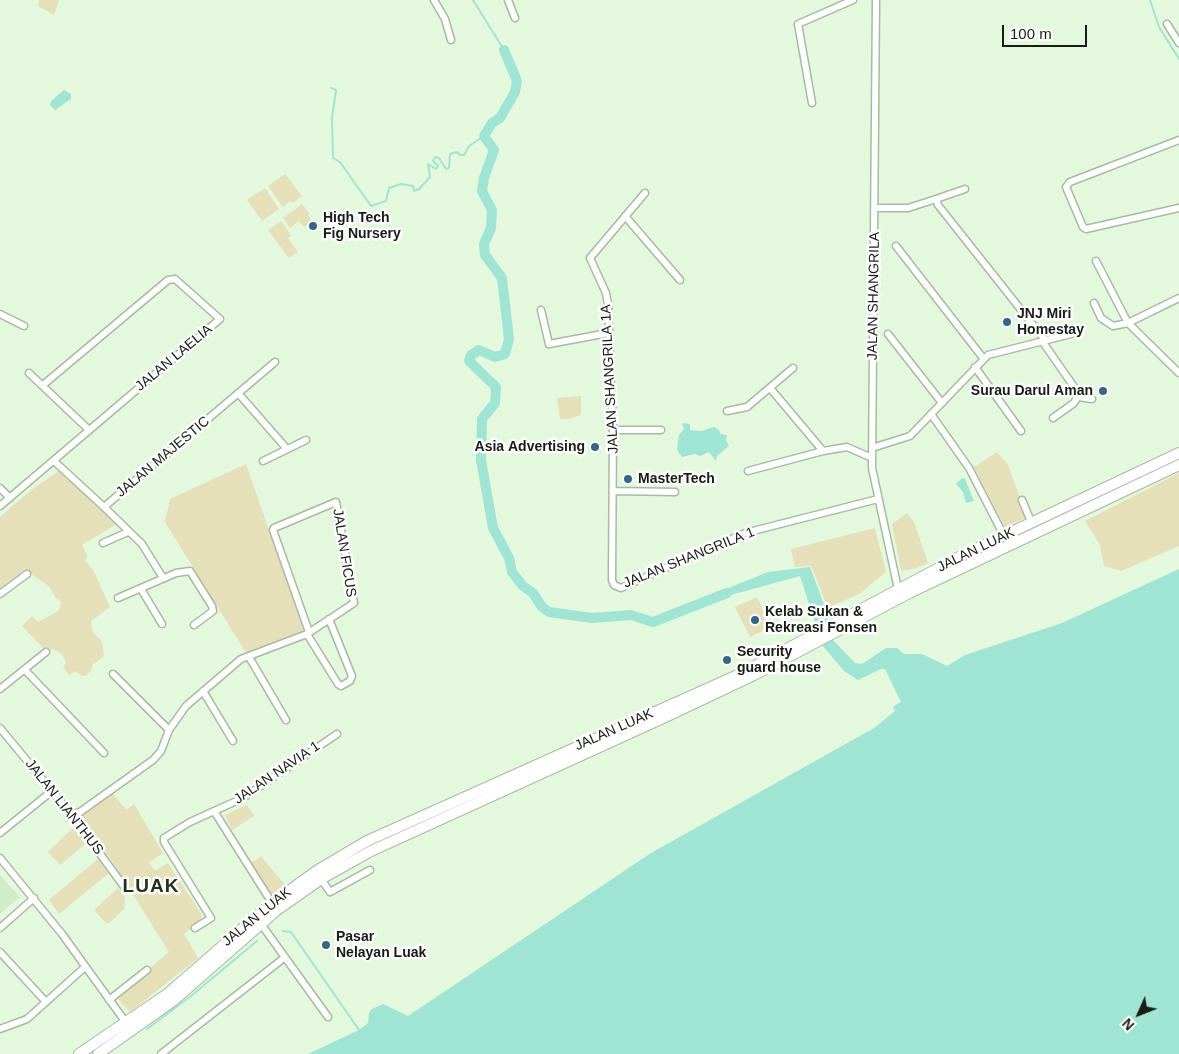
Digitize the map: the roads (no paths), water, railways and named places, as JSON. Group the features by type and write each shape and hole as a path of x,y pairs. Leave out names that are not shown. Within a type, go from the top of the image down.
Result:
{"main road":[{"name":"JALAN LUAK","path":"841,625 898,589 1004,536 1179,453"},
{"name":"JALAN LUAK","path":"79,1054 127,1024 166,995 272,903 318,870 366,841 449,806 806,643 1179,465"},
{"name":"JALAN LUAK","path":"98,1054 173,1001 261,924 321,879 371,851 444,820 737,683 806,643"},
{"path":"449,806 454,810 489,799"},
{"path":"405,824 436,813 441,814 444,820"}],"street":[{"path":"434,0 445,19 451,40"},
{"path":"508,0 515,18"},
{"path":"812,103 798,24 853,0"},
{"name":"JALAN SHANGRILA","path":"876,0 872,458 878,499 898,589"},
{"path":"1168,24 1179,43"},
{"path":"1179,140 1070,182 1066,187 1083,227 1086,229 1179,208"},
{"path":"875,208 908,208 965,189"},
{"name":"JALAN SHANGRILA 1A","path":"617,586 612,580 613,430 606,293 590,258 645,194"},
{"path":"936,199 938,205 1044,340 1077,390 1078,397 1074,403 1053,418"},
{"path":"625,216 680,280"},
{"path":"896,246 983,358"},
{"path":"1096,260 1128,323 1179,373"},
{"name":"JALAN LAELIA","path":"0,506 220,319 175,279 168,280 43,385"},
{"path":"1094,303 1101,318 1108,325 1128,323 1179,298"},
{"path":"541,310 549,344 608,333"},
{"path":"0,314 24,326"},
{"path":"872,448 910,436 983,358 988,355 1075,333"},
{"path":"888,334 942,403"},
{"name":"JALAN MAJESTIC","path":"54,460 104,507 275,362"},
{"path":"975,367 1021,431"},
{"path":"727,411 747,406 793,368"},
{"path":"29,373 89,430"},
{"path":"770,388 823,451"},
{"path":"238,393 287,449"},
{"path":"1078,397 1092,399"},
{"path":"931,414 969,468 1004,536"},
{"path":"613,430 661,430"},
{"path":"262,461 306,440"},
{"path":"748,471 823,451 847,447 872,458"},
{"path":"0,488 10,498"},
{"path":"614,491 676,492"},
{"name":"JALAN SHANGRILA 1","path":"617,586 621,588 691,559 745,533 878,499"},
{"path":"1022,500 1032,524"},
{"name":"JALAN FICUS","path":"71,814 80,812 153,760 161,751 168,730 186,706 241,659 308,633 354,603 336,502 273,530 308,633"},
{"path":"104,507 149,553 163,578"},
{"path":"103,543 128,532"},
{"path":"118,598 185,570 193,574 213,611 194,625"},
{"path":"0,594 27,574"},
{"path":"141,589 162,624"},
{"path":"308,633 338,684 341,686 350,681 352,676 329,619"},
{"path":"0,689 46,652"},
{"path":"249,657 286,720"},
{"path":"25,670 104,753"},
{"path":"113,674 168,730"},
{"path":"203,691 233,741"},
{"name":"JALAN LIANTHUS","path":"0,728 71,814 125,888"},
{"name":"JALAN NAVIA 1","path":"194,928 211,918 164,842 164,838 214,811 243,798 337,734"},
{"path":"0,833 52,791"},
{"path":"214,811 272,903"},
{"path":"0,858 34,898 127,1024"},
{"path":"321,879 330,892 370,870"},
{"path":"0,928 34,898"},
{"path":"261,924 328,1017"},
{"path":"0,952 46,1002"},
{"path":"160,1054 284,958"},
{"path":"0,1029 26,1019 85,966"},
{"path":"109,1000 147,970"}],"water":[{"path":"64,90 71,94 71,99 55,110 50,105 51,101"},
{"path":"682,423 690,424 690,430 701,431 714,427 721,434 727,435 726,440 729,446 717,456 716,461 709,452 700,456 695,454 682,457 677,450 679,435 684,429"},
{"path":"962,478 965,479 974,501 966,503 963,492 956,484"},
{"path":"810,567 828,615 832,639 855,663 862,664 886,648 897,648 904,654 922,654 947,666 965,655 1062,623 1179,569 1179,1054 308,1054 359,1030 368,1023 369,1013 372,1009 383,1004 408,1016 651,853 874,728 895,711 893,707 901,702 885,669 881,669 858,680 844,671 822,645 800,576 731,595 713,597 721,591 768,572"}],"waterway":[{"path":"473,0 504,50"},
{"path":"1150,0 1159,27 1179,59"},
{"path":"504,50 517,81 515,92 500,118 492,123 484,136 494,150 484,178 482,191 492,210 491,228 484,244 485,255 502,278 509,339 505,354 495,357 479,350 471,355 469,361 496,387 495,403 482,419 481,460 493,528 509,558 512,572 523,586 533,593 542,607 549,612 592,618 631,615 653,622 727,593"},
{"path":"331,88 336,90 332,118 333,158 340,162 371,206 386,201 389,188 401,184 413,186 414,191 419,189 430,177 428,164 436,169 438,166 433,161 435,157 439,158 446,169 449,168 450,154 457,152 460,155 464,155 469,146 484,136"},
{"path":"283,931 291,932 359,1030"},
{"path":"147,1029 191,996 257,941"}],"place":[{"name":"High Tech Fig Nursery","path":"313,226"},
{"name":"JNJ Miri Homestay","path":"1007,322"},
{"name":"Surau Darul Aman","path":"1103,391"},
{"name":"Asia Advertising","path":"595,447"},
{"name":"MasterTech","path":"628,479"},
{"name":"Kelab Sukan & Rekreasi Fonsen","path":"755,620"},
{"name":"Security guard house","path":"727,660"},
{"name":"Pasar Nelayan Luak","path":"326,945"}],"district":[{"name":"LUAK","path":"151,887"}]}
